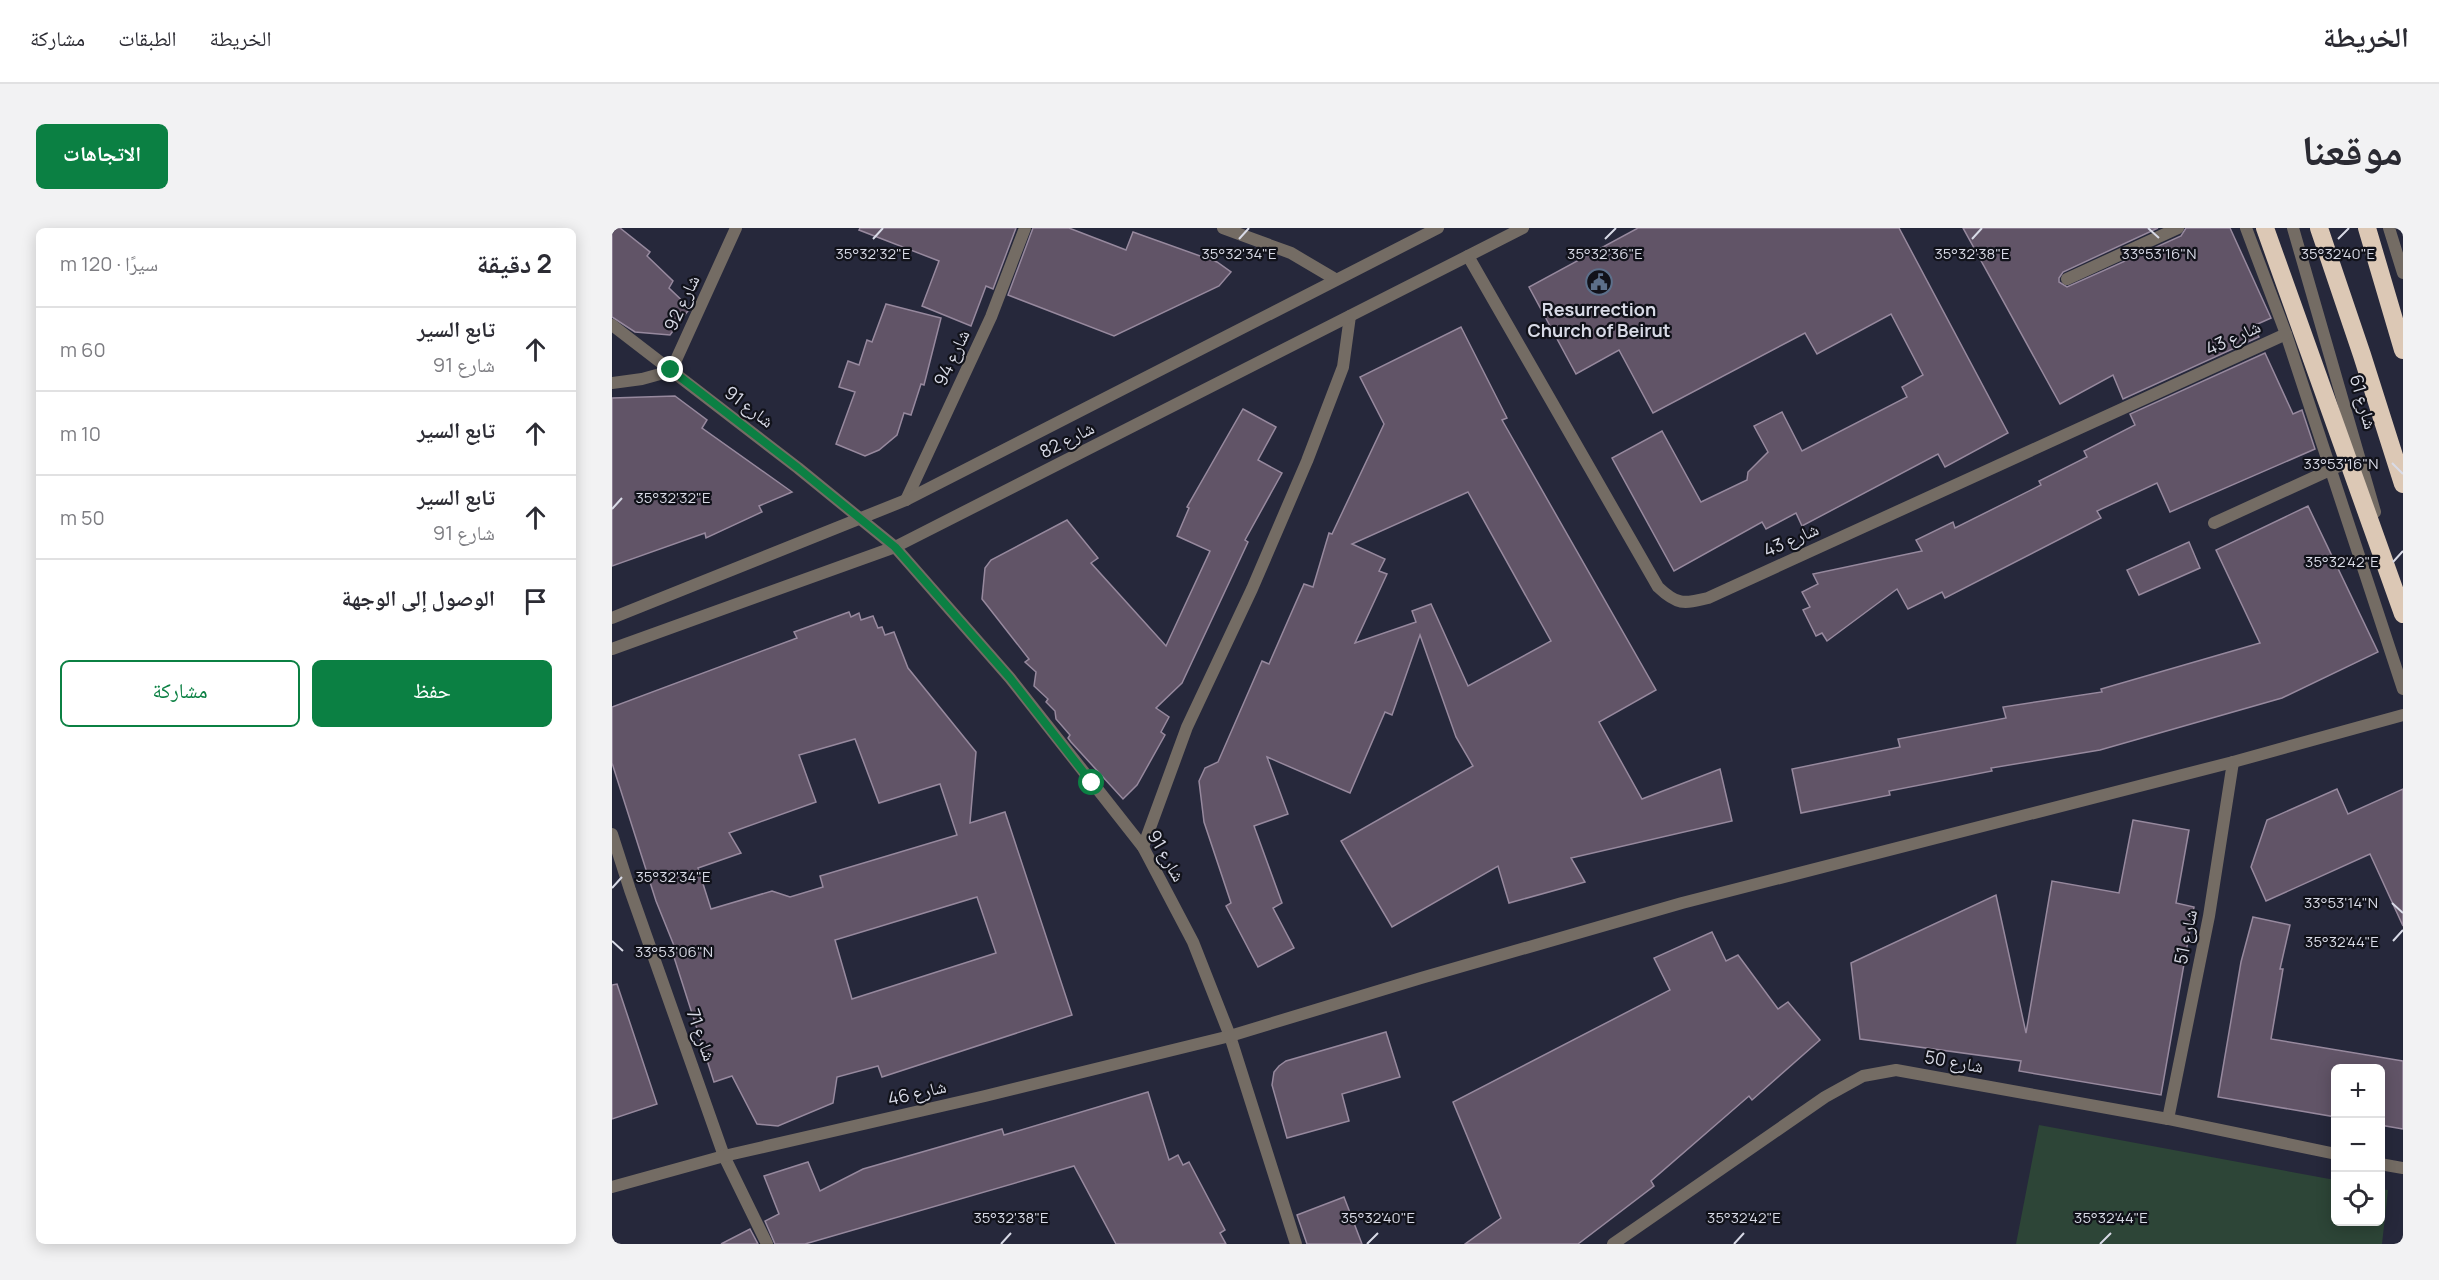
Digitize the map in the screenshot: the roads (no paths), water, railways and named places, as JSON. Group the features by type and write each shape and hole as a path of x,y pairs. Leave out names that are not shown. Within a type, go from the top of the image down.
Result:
{"highway":[{"path":"2265,228 2403,614"},
{"path":"2319,228 2403,484"},
{"path":"2367,228 2403,350"}],"street":[{"name":"شارع 92","path":"671,370 736,228"},
{"name":"شارع 94","path":"906,500 991,317 1025,228"},
{"path":"1223,228 1291,253 1335,279"},
{"name":"شارع 82","path":"615,615 863,519 906,500 1438,228"},
{"name":"شارع 82","path":"612,650 895,547 1523,228"},
{"path":"2067,279 2178,228"},
{"path":"2246,228 2286,334 2403,689"},
{"name":"شارع 61","path":"2293,228 2360,456 2403,622"},
{"path":"2389,228 2403,273"},
{"name":"شارع 43","path":"1468,256 1658,586 1671,600 1686,603 1708,598 2286,334"},
{"path":"1143,847 1187,727 1252,589 1307,461 1343,367 1350,316"},
{"name":"شارع 91","path":"612,326 863,519 895,547 1010,678 1143,847 1193,942 1230,1036 1291,1242"},
{"path":"612,383 642,379 671,370"},
{"path":"2214,522 2360,456"},
{"name":"شارع 46","path":"612,1187 724,1156 985,1096 1230,1036 1682,903 2233,762 2403,715"},
{"name":"شارع 51","path":"2168,1119 2209,915 2233,762"},
{"name":"شارع 71","path":"612,834 724,1156 767,1244"},
{"name":"شارع 50","path":"1613,1244 1825,1097 1863,1076 1896,1070 2168,1119 2331,1153"},
{"path":"2385,1165 2403,1168"}],"place":[{"name":"Resurrection Church of Beirut","path":"1599,282"}]}
